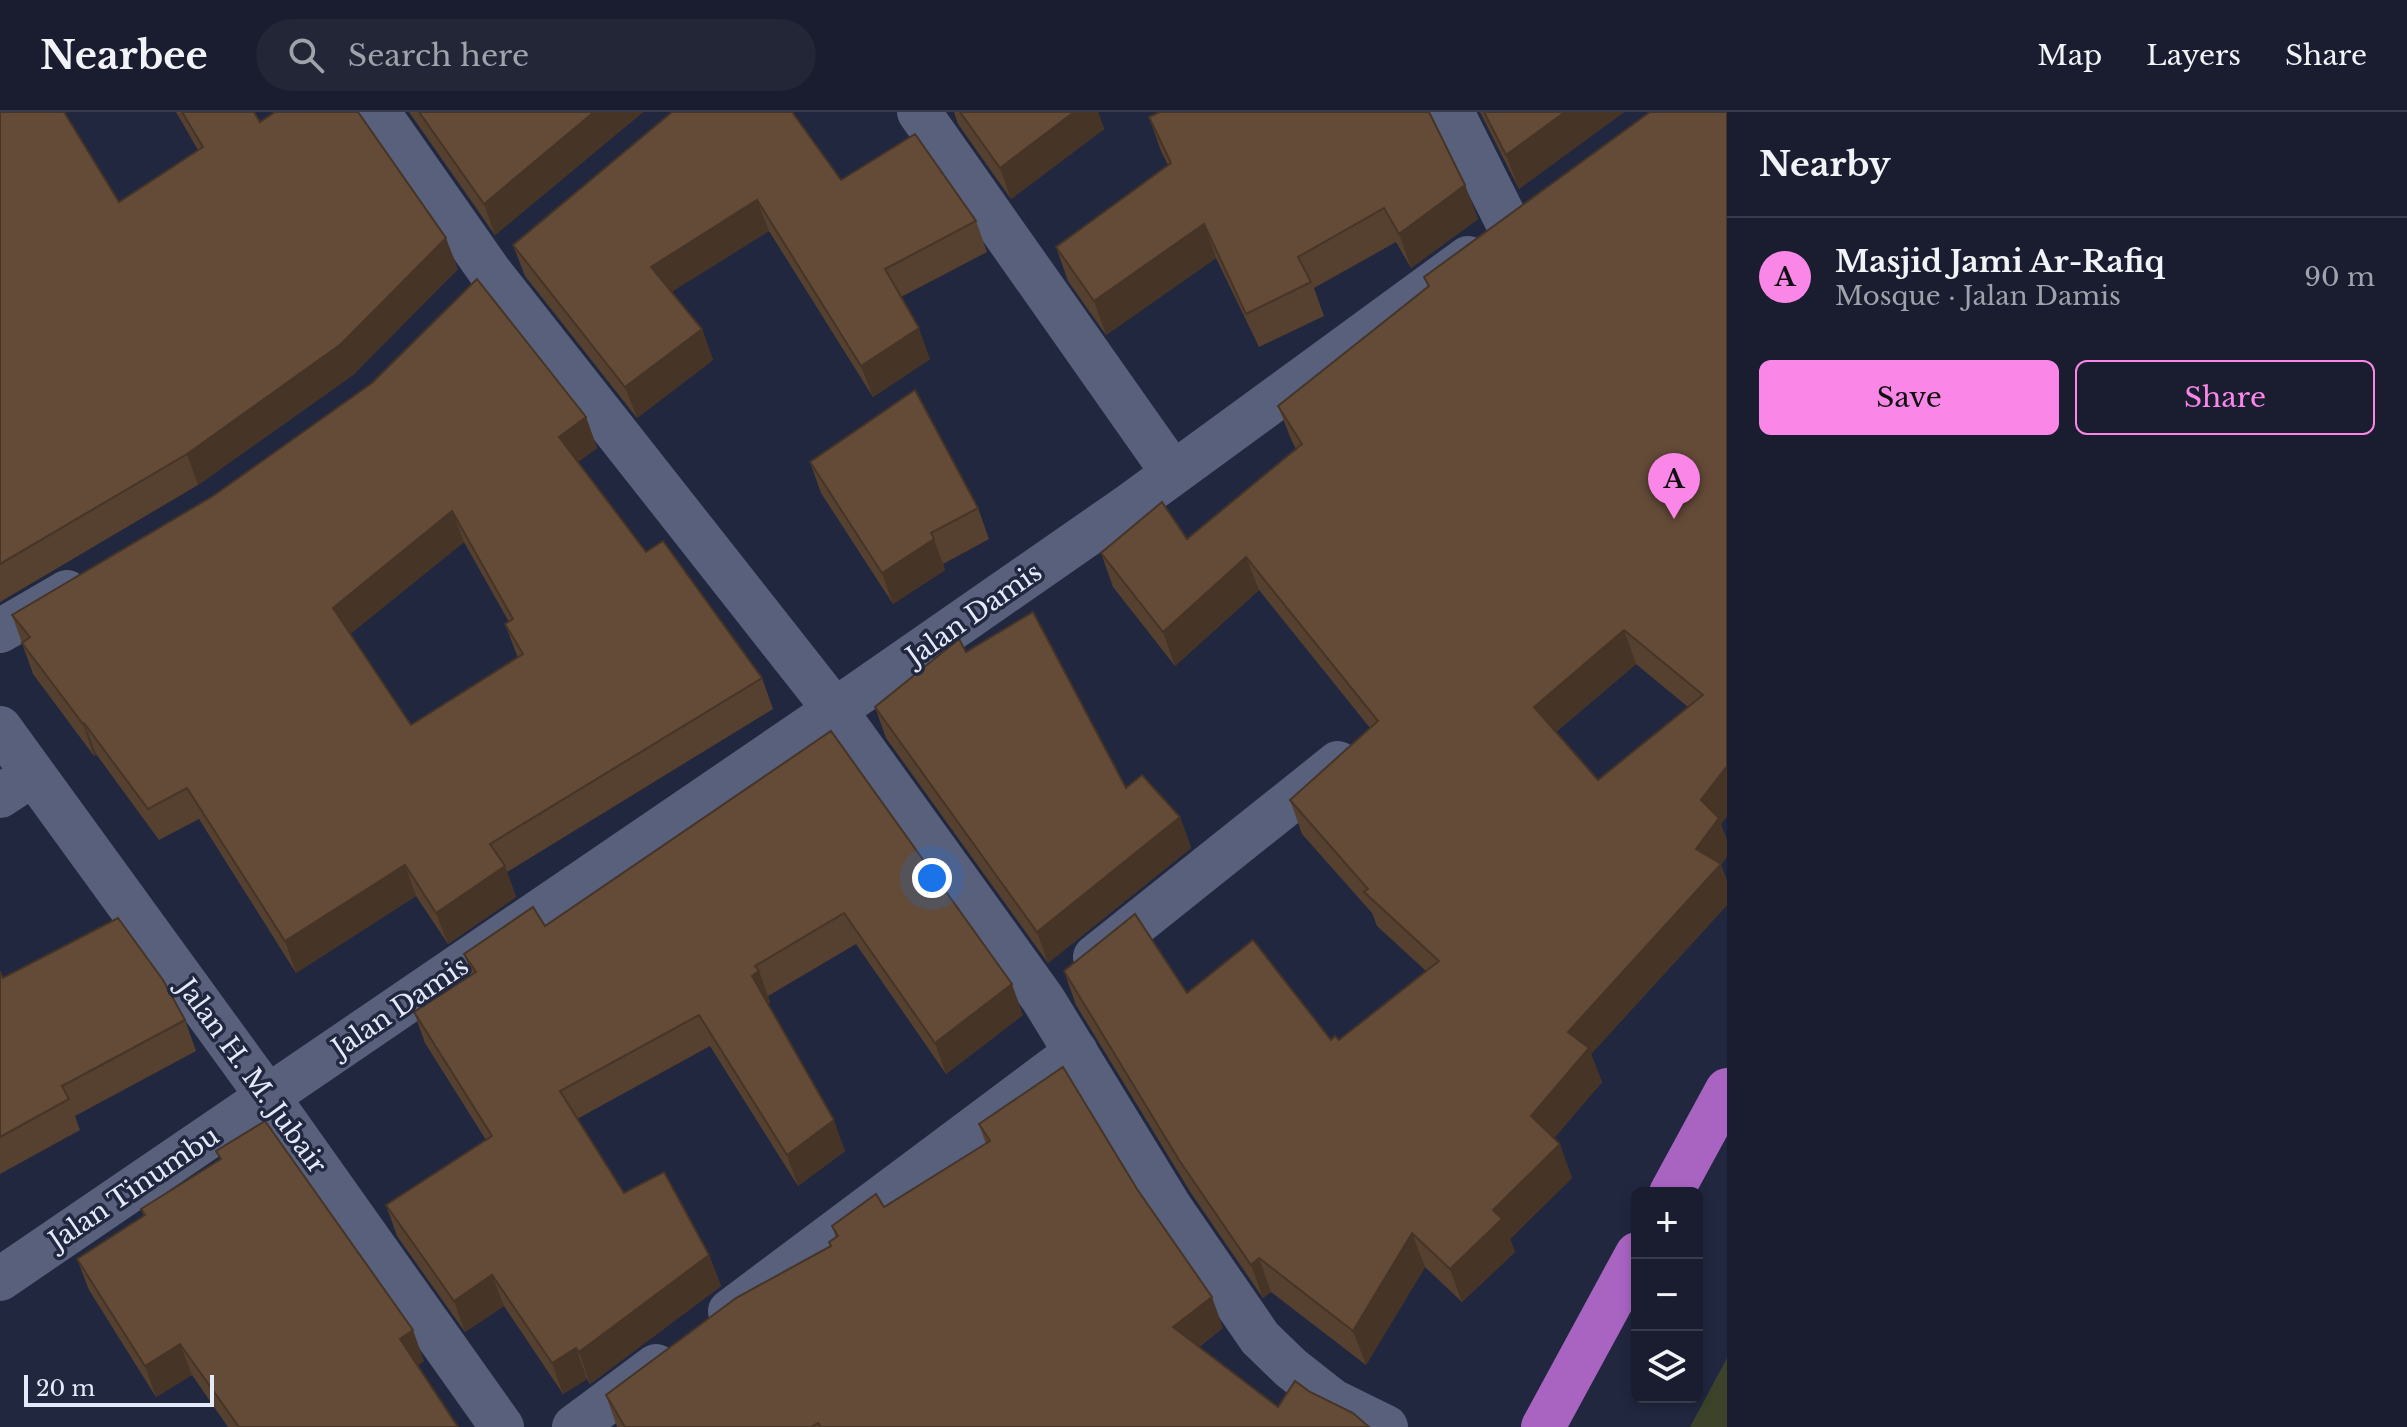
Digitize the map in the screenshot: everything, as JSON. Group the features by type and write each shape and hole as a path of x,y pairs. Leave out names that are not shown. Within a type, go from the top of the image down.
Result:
{"highway":[{"path":"1674,1187 1727,1090"},
{"path":"1543,1427 1634,1259"}],"street":[{"path":"378,112 502,262 835,710 1043,999 1170,1207 1260,1338 1291,1368 1333,1401 1386,1427"},
{"path":"919,112 1173,473"},
{"path":"1452,112 1510,228"},
{"name":"Jalan Damis","path":"268,1097 835,710 1173,473 1546,201"},
{"path":"457,305 502,262"},
{"path":"0,631 106,569"},
{"name":"Jalan H. M. Jubair","path":"0,728 16,786 268,1097 502,1427"},
{"path":"1043,999 1352,751"},
{"path":"574,1427 1076,1052"},
{"name":"Jalan Tinumbu","path":"0,1279 268,1097"}],"green space":[{"path":"1727,1358 1727,1427 1690,1427"}],"building":[{"path":"0,112 64,112 119,202 203,147 182,112 254,112 260,122 275,112 358,112 446,238 341,344 187,454 0,564"},
{"path":"419,112 594,112 484,204"},
{"path":"672,112 792,112 841,180 915,134 976,221 885,269 919,328 861,366 757,200 651,267 702,329 625,387 513,245"},
{"path":"960,112 1074,112 1000,168"},
{"path":"1160,112 1429,112 1465,185 1399,234 1384,208 1298,257 1311,282 1246,314 1204,224 1094,301 1056,247 1171,163 1149,117"},
{"path":"1484,112 1565,112 1506,155"},
{"path":"1650,112 1727,112 1727,766 1701,800 1719,818 1696,849 1721,864 1568,1032 1589,1048 1531,1116 1560,1144 1493,1210 1502,1219 1450,1269 1412,1233 1353,1331 1259,1258 1251,1265 1179,1160 1064,971 1135,914 1187,993 1253,940 1331,1040 1335,1036 1339,1040 1439,961 1364,892 1368,889 1290,800 1378,721 1246,557 1163,632 1101,553 1162,502 1187,539 1302,444 1278,406 1429,286 1424,277","holes":["1624,630 1703,695 1598,780 1534,707"]},
{"path":"477,279 586,417 559,437 646,552 663,541 762,678 490,844 505,866 436,913 405,865 285,941 187,788 148,809 22,643 30,637 12,615 213,496 372,383","holes":["452,511 513,619 505,624 523,654 411,725 333,608"]},
{"path":"915,390 978,508 931,533 934,539 882,573 810,462"},
{"path":"1033,612 1126,788 1142,775 1180,817 1037,932 875,707 959,639 966,652"},
{"path":"831,731 1012,984 935,1043 844,913 755,966 759,971 752,976 834,1120 787,1155 699,1015 560,1091 624,1193 664,1172 709,1255 579,1352 576,1348 552,1363 492,1275 454,1301 386,1205 492,1136 414,1012 476,972 464,954 533,907 545,926"},
{"path":"118,918 163,980 185,1020 62,1086 69,1099 0,1137 0,972 3,978"},
{"path":"1063,1067 1137,1189 1212,1297 1173,1327 1278,1407 1295,1381 1353,1413 1369,1427 821,1427 818,1423 811,1427 625,1427 606,1395 736,1298 831,1246 829,1242 838,1236 832,1226 876,1194 884,1207 990,1141 979,1124"},
{"path":"265,1121 413,1330 400,1339 458,1427 239,1427 180,1344 145,1366 77,1259 145,1215 141,1209 221,1159 216,1151"}],"place":[{"name":"Masjid Jami Ar-Rafiq","path":"1674,519"}]}
